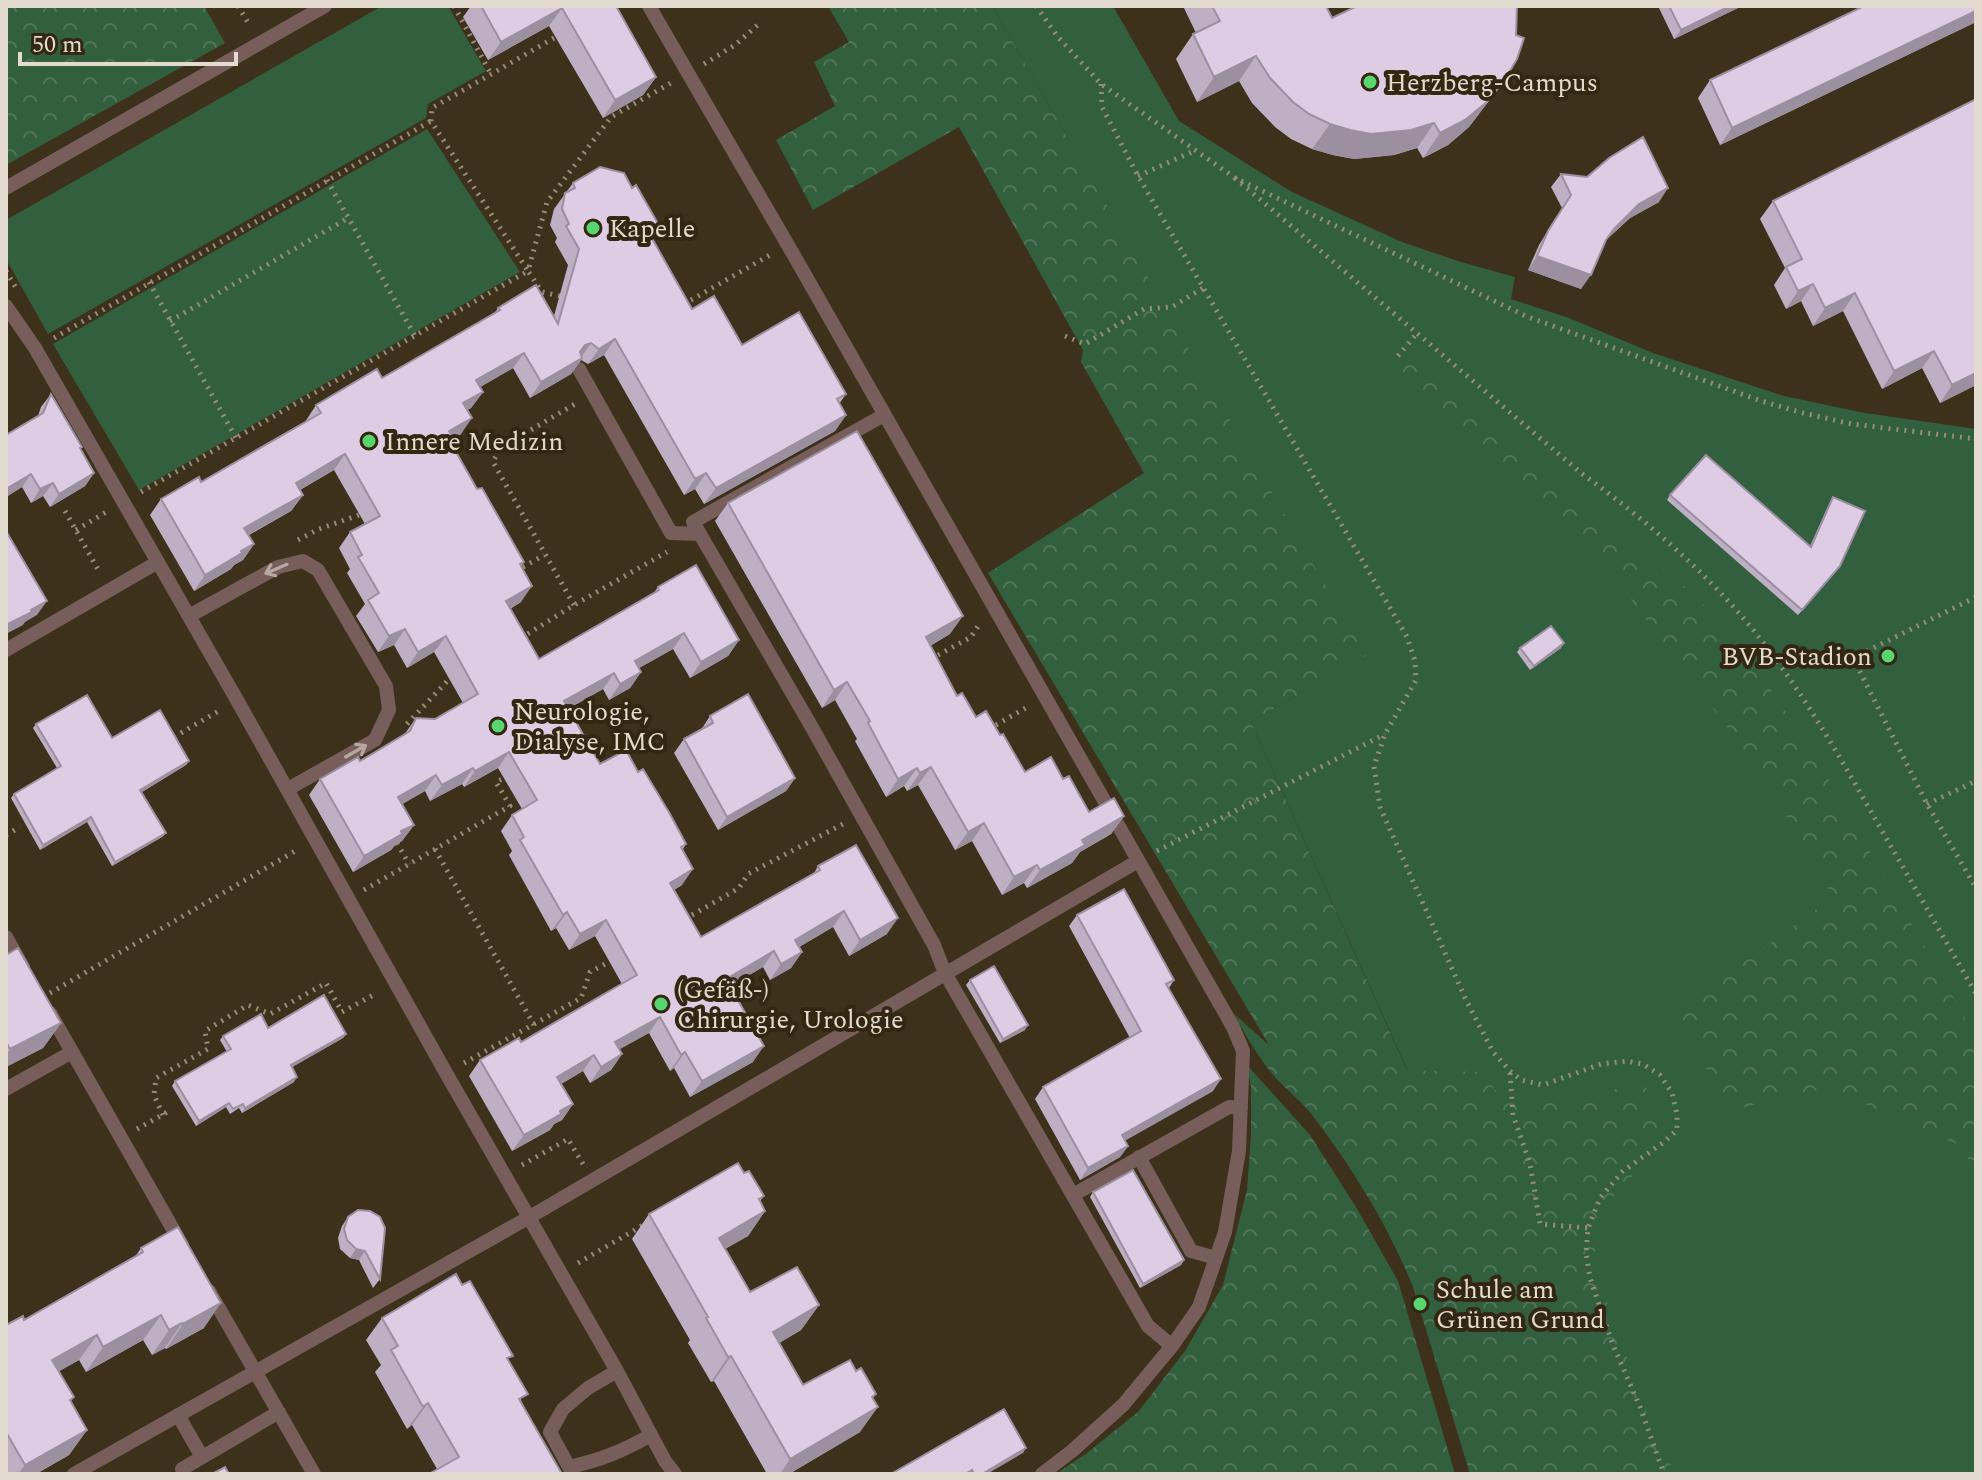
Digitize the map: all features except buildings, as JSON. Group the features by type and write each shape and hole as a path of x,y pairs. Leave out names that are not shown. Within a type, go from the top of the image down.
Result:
{"lane":[{"path":"6,188 325,6"},
{"path":"649,6 1045,696 1233,1027 1243,1051 1239,1151 1225,1232 1199,1307 1172,1346 1123,1405 1042,1474"},
{"path":"6,306 35,348 189,616 675,1474"},
{"path":"579,369 671,533 700,534"},
{"path":"884,415 693,522 934,945 945,973 1148,1326 1172,1346"},
{"path":"189,616 278,567 303,561 318,570 386,686 389,710 375,740 288,789"},
{"path":"6,650 158,562"},
{"path":"74,1474 528,1218 1138,861"},
{"path":"6,937 27,974"},
{"path":"41,998 192,1261"},
{"path":"6,1089 72,1052"},
{"path":"1073,1195 1229,1107 1241,1108"},
{"path":"1139,1157 1191,1251 1216,1258"},
{"path":"200,1275 314,1474"},
{"path":"617,1371 588,1388 563,1409 550,1432 569,1467 599,1461 651,1435"},
{"path":"182,1469 279,1412"},
{"path":"178,1415 202,1457"}],"path":[{"path":"454,6 491,74"},
{"path":"1036,6 1058,37 1101,84 1235,178 1581,473 1628,507 1740,614 1791,681 1841,758 1976,994"},
{"path":"560,296 542,292 431,121 432,108 571,29"},
{"path":"1101,84 1102,107 1138,176 1407,637 1415,661 1416,680 1385,734 1374,766 1380,807 1466,1000 1493,1052 1521,1080 1543,1085 1601,1064 1626,1061 1643,1064 1660,1075 1672,1093 1677,1130 1623,1171 1600,1198 1588,1228 1586,1253 1590,1278 1613,1345 1664,1474"},
{"path":"76,530 528,271 547,202 611,117"},
{"path":"35,348 431,121"},
{"path":"1138,176 1194,151"},
{"path":"1235,178 1528,317 1669,369 1761,401 1852,424 1976,439"},
{"path":"327,180 415,336"},
{"path":"170,321 348,218"},
{"path":"673,310 788,245"},
{"path":"149,282 236,438"},
{"path":"1065,336 1085,344 1144,309 1172,307 1203,288"},
{"path":"1398,356 1418,332"},
{"path":"574,605 493,462 500,448 593,394"},
{"path":"65,511 110,590"},
{"path":"510,645 700,534"},
{"path":"511,564 515,572 544,555"},
{"path":"1976,597 1853,658 1927,804 1976,888"},
{"path":"931,659 971,637 992,604"},
{"path":"981,733 1045,696"},
{"path":"174,737 237,700"},
{"path":"1138,861 1385,734"},
{"path":"349,899 510,806 496,782 504,778"},
{"path":"1927,804 1976,781"},
{"path":"674,925 739,888 748,874 861,815"},
{"path":"6,835 20,827"},
{"path":"41,998 315,839"},
{"path":"397,843 409,864"},
{"path":"435,849 534,1025"},
{"path":"446,1073 581,998 590,972 609,962"},
{"path":"163,1115 154,1095 156,1078 208,1049 205,1031 248,1005 270,1014 326,983 342,1012 396,983"},
{"path":"1510,1071 1513,1115 1530,1164 1540,1224 1588,1228"},
{"path":"121,1138 171,1110"},
{"path":"504,1175 568,1139 592,1179"},
{"path":"560,1273 645,1224"}],"green space":[{"path":"6,6 204,6 225,43 6,165"},
{"path":"382,6 448,6 486,71 428,104 426,118 48,334 6,259 6,220"},
{"path":"828,6 992,6 1366,656 1251,722 1407,1070 1481,1072 1497,1092 1582,1099 1636,1083 1657,1093 1663,1106 1664,1119 1632,1177 1610,1200 1598,1232 1594,1259 1659,1446 1676,1474 1470,1474 1413,1287 1381,1220 1328,1136 1309,1111 1274,1076 1248,1038 1234,1014 1269,1045 988,573 1144,473 1081,362 1083,350 959,127 813,210 776,140 835,106 814,62 849,42"},
{"path":"992,6 1113,6 1179,121 1292,192 1402,242 1515,277 1511,299 1569,318 1653,353 1784,396 1865,413 1976,429 1976,1474 1589,1474 1251,722 1365,656"},
{"path":"427,129 520,272 139,490 53,344"},
{"path":"1409,355 1700,600 1759,672 1812,750 1976,1037 1976,1169 1957,1144 1828,1088 1733,1110 1672,1015 1833,897 1762,774 1618,582 1394,378 1395,371"},
{"path":"1247,1065 1310,1135 1398,1281 1455,1474 1056,1474 1138,1412 1185,1351 1223,1285 1247,1190 1251,1087"}],"place":[{"name":"Herzberg-Campus","path":"1370,82"},
{"name":"Kapelle","path":"593,228"},
{"name":"Innere Medizin","path":"369,441"},
{"name":"BVB-Stadion","path":"1888,656"},
{"name":"Neurologie, Dialyse, IMC","path":"498,726"},
{"name":"(Gefäß-) Chirurgie, Urologie","path":"661,1004"},
{"name":"Schule am Grünen Grund","path":"1420,1304"}]}
